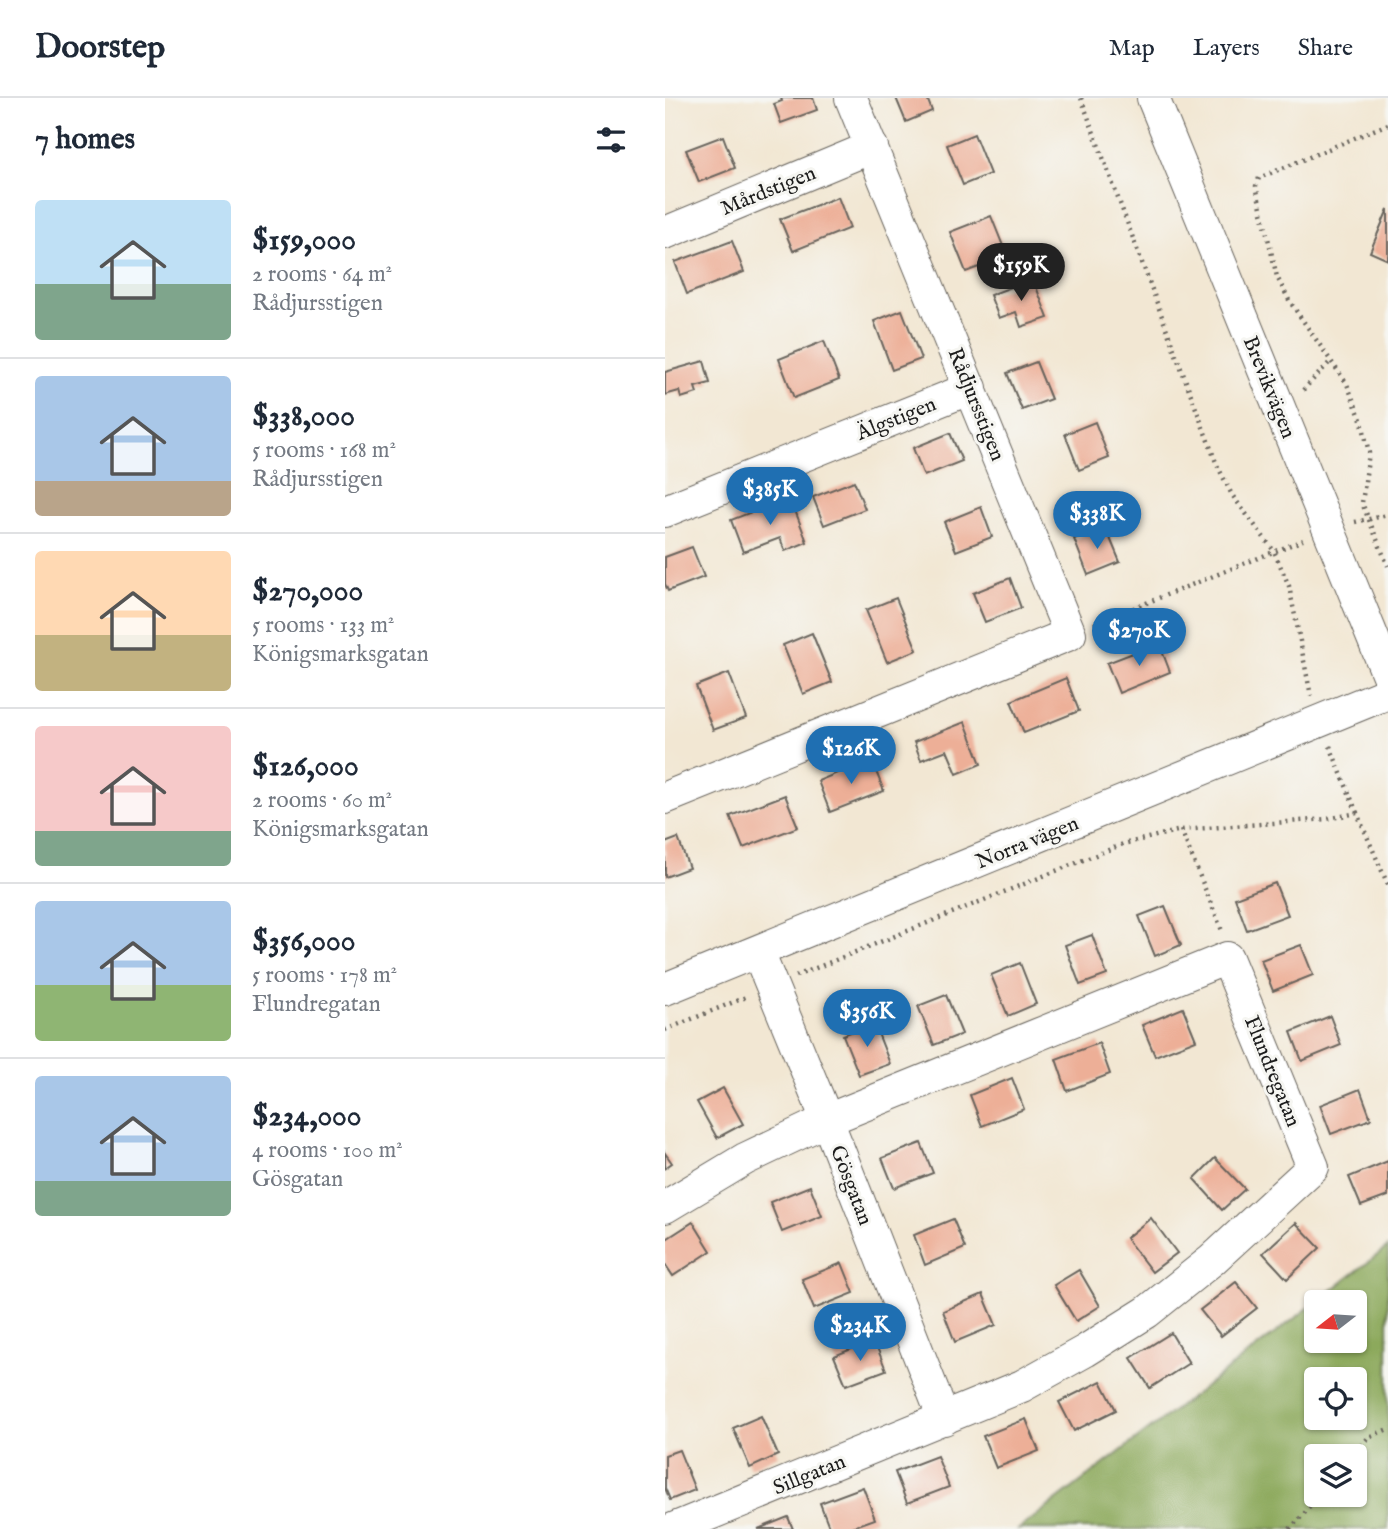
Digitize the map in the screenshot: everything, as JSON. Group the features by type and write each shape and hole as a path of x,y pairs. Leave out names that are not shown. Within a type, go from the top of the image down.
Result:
{"street":[{"name":"Rådjursstigen","path":"851,98 1070,634"},
{"name":"Brevikvägen","path":"1153,98 1388,675"},
{"name":"Mårdstigen","path":"665,233 871,148"},
{"name":"Älgstigen","path":"665,511 971,387"},
{"path":"665,797 1070,634"},
{"name":"Norra vägen","path":"665,989 1388,693"},
{"name":"Gösgatan","path":"758,953 827,1120 944,1419"},
{"path":"665,1206 745,1158 827,1120 1227,958"},
{"name":"Flundregatan","path":"944,1419 1021,1386 1085,1351 1147,1312 1212,1260 1313,1167 1227,958"},
{"name":"Sillgatan","path":"673,1529 944,1419"}],"path":[{"path":"1081,98 1217,465 1232,495 1274,551 1289,586 1313,704"},
{"path":"1388,124 1259,178 1256,186 1277,277 1290,302 1347,384 1362,422 1369,453 1362,503 1388,566"},
{"path":"1303,390 1330,362"},
{"path":"1070,634 1328,530 1388,515"},
{"path":"1327,738 1388,885"},
{"path":"665,1030 1123,844 1181,830 1327,819 1357,813"},
{"path":"1181,830 1227,942 1227,958"},
{"path":"1363,1444 1369,1437 1388,1430"},
{"path":"1290,1529 1310,1507"}],"green space":[{"path":"1388,1247 1388,1529 1019,1529 1304,1311 1304,1353 1367,1353 1367,1290 1332,1290"}],"building":[{"path":"781,98 813,98 817,110 781,123 774,104 782,101"},
{"path":"896,98 927,98 932,111 906,122"},
{"path":"974,134 990,174 963,185 947,145"},
{"path":"723,136 735,168 699,182 686,150"},
{"path":"838,197 850,228 793,251 780,219"},
{"path":"1388,209 1388,260 1370,252"},
{"path":"991,216 1007,256 966,272 950,232"},
{"path":"732,241 744,272 687,294 675,262"},
{"path":"1033,279 1048,318 1021,327 1016,312 999,318 990,295"},
{"path":"902,310 921,359 892,370 874,321"},
{"path":"824,341 839,380 794,398 779,359"},
{"path":"704,361 710,383 695,387 697,393 681,398 679,391 665,395 665,372"},
{"path":"1036,362 1051,399 1022,410 1007,373"},
{"path":"1095,422 1109,458 1079,470 1065,434"},
{"path":"950,433 962,461 924,476 913,448"},
{"path":"854,481 865,509 824,525 813,497"},
{"path":"790,497 807,542 785,551 780,538 743,552 731,520"},
{"path":"981,507 992,537 956,551 944,522"},
{"path":"1105,526 1120,562 1088,575 1074,539"},
{"path":"692,547 704,577 668,591 665,584 665,557"},
{"path":"1010,578 1021,608 985,622 973,593"},
{"path":"896,598 917,650 887,662 866,610"},
{"path":"812,633 832,682 803,694 783,645"},
{"path":"1159,643 1170,672 1119,693 1107,663"},
{"path":"729,673 746,718 713,730 696,686"},
{"path":"1066,678 1079,711 1024,733 1011,701"},
{"path":"965,722 981,764 957,774 947,750 921,760 914,742"},
{"path":"871,759 884,791 830,812 818,781"},
{"path":"785,795 798,827 743,848 730,816"},
{"path":"678,838 689,868 665,877 665,843"},
{"path":"1275,883 1288,915 1247,930 1235,898"},
{"path":"1165,906 1181,945 1155,956 1139,916"},
{"path":"1092,935 1107,975 1080,985 1065,945"},
{"path":"1301,945 1313,975 1273,991 1261,960"},
{"path":"1020,963 1036,1004 1008,1016 991,975"},
{"path":"946,995 962,1034 934,1045 918,1006"},
{"path":"1183,1008 1196,1040 1155,1056 1142,1025"},
{"path":"1330,1016 1341,1045 1302,1061 1291,1032"},
{"path":"874,1023 890,1064 859,1075 843,1035"},
{"path":"1099,1043 1110,1074 1067,1091 1056,1059"},
{"path":"1012,1078 1024,1109 982,1126 970,1095"},
{"path":"723,1088 743,1124 717,1138 697,1102"},
{"path":"1360,1089 1371,1119 1331,1134 1320,1105"},
{"path":"921,1143 933,1173 894,1188 882,1158"},
{"path":"665,1153 672,1163 665,1168"},
{"path":"1215,1158 1245,1189 1222,1210 1194,1179"},
{"path":"1388,1161 1388,1196 1361,1206 1349,1177"},
{"path":"810,1186 822,1216 782,1232 770,1202"},
{"path":"1151,1218 1177,1253 1152,1272 1126,1238"},
{"path":"953,1219 965,1248 925,1265 914,1235"},
{"path":"693,1222 711,1251 673,1276 665,1264 665,1240"},
{"path":"1296,1223 1320,1248 1287,1279 1263,1253"},
{"path":"842,1263 854,1293 814,1309 802,1279"},
{"path":"1079,1270 1100,1306 1076,1321 1054,1285"},
{"path":"1236,1282 1257,1308 1221,1336 1200,1310"},
{"path":"983,1294 996,1325 955,1342 943,1311"},
{"path":"1171,1333 1189,1363 1150,1388 1131,1358"},
{"path":"874,1340 886,1370 846,1385 834,1356"},
{"path":"1101,1381 1116,1410 1074,1431 1059,1402"},
{"path":"761,1416 778,1455 750,1468 733,1428"},
{"path":"1026,1419 1039,1451 996,1468 983,1436"},
{"path":"679,1450 695,1490 670,1500 665,1488 665,1455"},
{"path":"937,1456 949,1487 907,1503 895,1472"},
{"path":"863,1487 875,1519 847,1529 830,1529 820,1503"},
{"path":"788,1517 793,1529 758,1529"}]}
